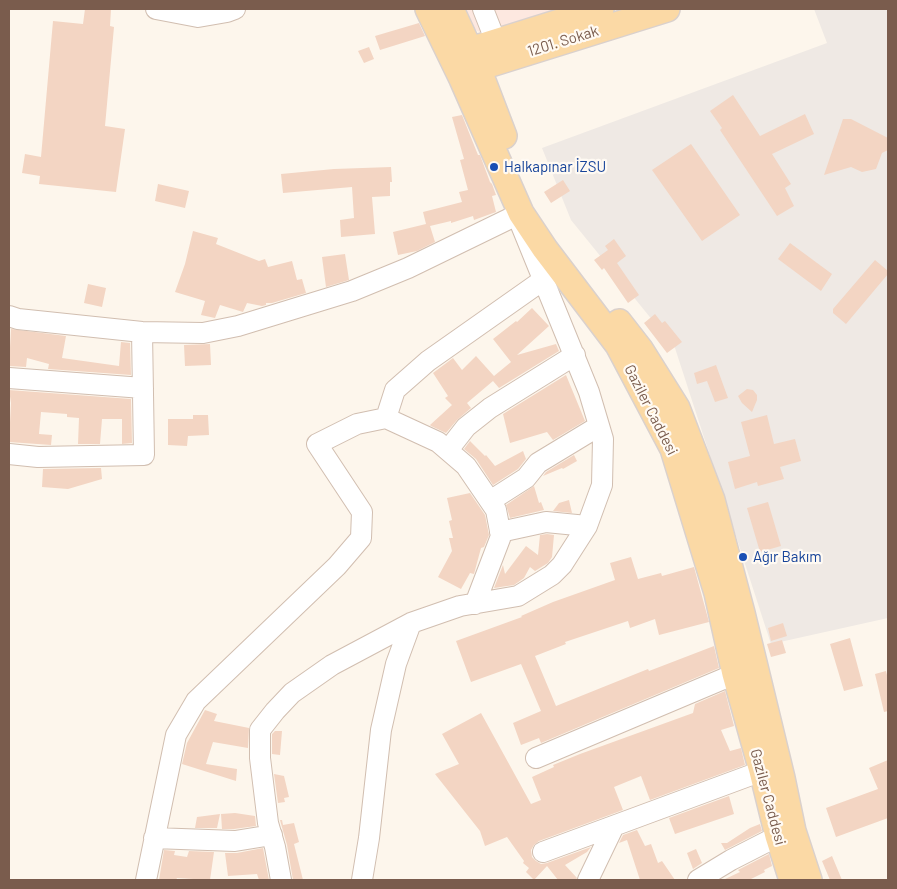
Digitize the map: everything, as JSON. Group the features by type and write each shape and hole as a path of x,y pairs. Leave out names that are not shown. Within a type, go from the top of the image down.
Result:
{"main road":[{"name":"Gaziler Caddesi","path":"428,9 466,64 522,182 550,232 640,349 677,408 712,500 747,633 793,831 810,880"},
{"name":"Gaziler Caddesi","path":"451,9 466,64 519,215 618,345 673,449 718,593 735,674 778,836 792,880"},
{"name":"1201. Sokak","path":"466,64 496,42 601,9"},
{"name":"1201. Sokak","path":"466,64 667,9"}],"street":[{"path":"156,9 198,17 234,9"},
{"path":"483,9 496,42"},
{"path":"9,316 18,319 142,332 203,333 238,326 352,291 424,261 519,215 543,280 589,392 603,439 602,486 587,526 562,565 552,575 518,596 460,606 411,623 332,665 292,693 260,730 260,758 268,823 281,880"},
{"path":"386,418 395,390 428,361 543,280"},
{"path":"9,454 38,457 144,455 142,332"},
{"path":"448,450 466,427 490,408 575,355"},
{"path":"9,378 143,388"},
{"path":"146,880 176,735 196,702 337,566 361,538 362,512 316,444 357,424 386,418 438,442 466,466 496,510 501,536 475,604"},
{"path":"490,501 526,478 538,463 599,426"},
{"path":"500,532 546,522 587,526"},
{"path":"362,880 369,838 381,730 396,664 411,623"},
{"path":"536,758 735,674"},
{"path":"543,852 762,771"},
{"path":"588,880 614,826"},
{"path":"154,838 235,842 272,835"},
{"path":"698,880 731,860 778,836"}],"shaded area":[{"path":"460,9 581,9 495,40 468,26"},
{"path":"814,9 888,9 888,618 771,644 675,348 571,220 542,148 827,43"}],"building":[{"path":"85,9 111,9 110,26 114,27 105,126 125,129 116,192 39,184 40,176 22,173 25,154 41,157 53,21 83,24"},
{"path":"419,23 425,36 380,50 375,36"},
{"path":"369,47 374,59 364,63 358,51"},
{"path":"733,95 760,136 805,114 814,134 772,154 791,184 785,188 794,206 777,216 720,130 722,128 710,111"},
{"path":"462,115 496,195 492,196 496,212 474,220 473,216 451,223 451,221 430,226 435,242 417,251 398,255 393,232 426,224 423,212 462,202 459,192 468,190 460,160 464,159 452,117"},
{"path":"843,119 851,119 888,138 888,150 882,153 876,169 862,172 851,167 824,175"},
{"path":"691,144 740,215 702,241 652,170"},
{"path":"391,167 392,182 390,182 390,196 372,197 375,234 341,237 340,220 354,218 352,187 283,193 281,174 334,169"},
{"path":"563,180 570,191 551,203 544,192"},
{"path":"158,184 189,191 185,208 155,201"},
{"path":"193,231 218,238 216,244 259,261 265,259 268,267 292,261 297,280 302,279 306,293 266,303 266,305 262,306 247,303 243,312 220,305 215,318 201,315 205,301 175,292 185,264"},
{"path":"614,239 626,256 617,263 639,295 628,303 604,268 602,270 594,260 608,250 605,246"},
{"path":"790,243 832,274 821,291 778,259"},
{"path":"345,254 349,280 326,287 322,257"},
{"path":"875,260 888,271 888,274 846,324 833,313 833,309"},
{"path":"88,284 106,288 102,307 84,303"},
{"path":"532,308 549,326 517,355 556,344 559,351 499,388 493,381 467,403 471,408 446,433 431,426 452,405 445,398 448,396 433,373 453,358 462,370 476,356 494,376 511,362 493,339 517,322"},
{"path":"655,314 662,323 665,321 682,342 667,353 644,323"},
{"path":"11,329 66,336 62,358 119,366 121,342 130,343 131,375 48,369 49,364 27,358 26,367 9,366"},
{"path":"210,344 211,365 185,366 184,345"},
{"path":"716,365 728,398 715,402 707,381 697,384 694,373"},
{"path":"566,375 585,421 553,440 547,432 510,443 503,414"},
{"path":"747,389 753,390 757,395 752,412 742,403 738,396"},
{"path":"9,390 131,399 132,443 122,444 122,419 102,419 100,444 78,444 79,418 67,417 67,414 41,412 39,434 52,435 51,445 9,442 11,403"},
{"path":"193,415 208,415 209,435 188,436 187,446 168,445 168,419 193,419"},
{"path":"767,415 774,444 795,439 801,461 780,467 784,479 758,486 757,482 735,489 728,462 750,456 741,422"},
{"path":"470,441 495,466 523,451 526,459 518,469 493,485 476,459 464,449"},
{"path":"574,455 577,461 563,469 543,476 546,472"},
{"path":"101,468 102,479 68,489 42,487 43,469"},
{"path":"534,486 539,503 541,502 544,510 510,518 506,505"},
{"path":"470,493 485,515 489,535 484,547 481,548 474,574 470,573 461,589 438,577 452,551 449,538 453,538 449,521 452,520 447,498"},
{"path":"569,500 572,513 553,511 559,503"},
{"path":"768,502 781,546 760,552 747,508"},
{"path":"540,535 554,535 552,557 548,563 535,571 530,567 524,578 514,585 494,588 503,565 505,574 526,546 538,555"},
{"path":"631,557 638,579 661,573 662,576 694,567 709,622 659,635 655,619 630,628 628,621 565,642 566,644 535,656 556,706 648,669 649,671 714,646 719,668 541,743 539,738 521,745 513,723 541,711 521,664 471,682 456,641 522,617 553,602 615,580 610,563"},
{"path":"783,623 787,636 771,641 768,628"},
{"path":"850,638 863,686 844,691 830,644"},
{"path":"782,640 786,653 771,657 767,644"},
{"path":"886,671 888,679 888,711 884,712 875,674"},
{"path":"725,691 734,726 721,730 730,751 741,748 745,765 650,800 641,776 614,787 623,810 539,841 531,850 532,857 541,864 591,847 587,852 565,865 577,878 576,880 558,880 547,866 534,880 526,872 529,868 523,863 524,861 507,837 485,846 480,831 435,774 459,764 442,734 481,713 531,804 541,800 532,777 554,767 553,765 580,754 693,713 695,704"},
{"path":"205,710 217,714 214,721 249,728 248,748 213,742 206,764 237,769 236,781 182,764 187,743"},
{"path":"275,731 282,731 280,755 272,754 272,734"},
{"path":"888,760 888,818 836,837 826,808 878,789 869,768"},
{"path":"274,774 284,776 289,797 284,798 285,802 278,803"},
{"path":"729,796 734,814 675,834 669,818"},
{"path":"235,813 255,816 256,826 222,829 221,814"},
{"path":"220,814 217,828 195,828 197,817"},
{"path":"280,820 282,820 283,825 294,823 299,842 294,844 303,880 293,880 287,845"},
{"path":"760,824 762,831 725,850 721,843 727,843 750,828"},
{"path":"637,830 645,846 651,844 658,863 662,861 675,880 640,880 627,840 619,843 623,835"},
{"path":"263,848 269,880 259,880 257,874 228,876 225,853 237,853"},
{"path":"696,849 702,863 693,869 687,853"},
{"path":"164,850 175,851 174,855 187,857 189,851 214,852 210,880 177,878 176,880 159,880"},
{"path":"769,854 772,866 764,870 765,872 749,880 723,880 740,872 738,870"},
{"path":"832,856 842,880 830,880 822,861"}],"place":[{"name":"Halkapınar İZSU","path":"494,167"},
{"name":"Ağır Bakım","path":"743,557"}]}
